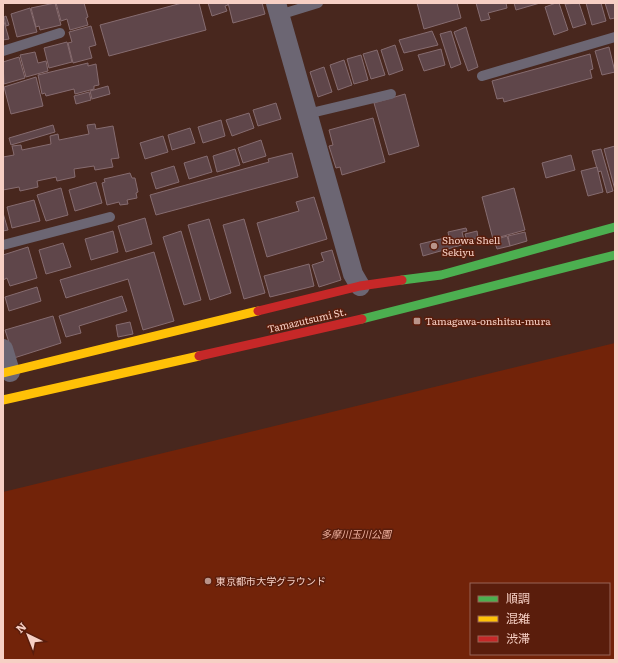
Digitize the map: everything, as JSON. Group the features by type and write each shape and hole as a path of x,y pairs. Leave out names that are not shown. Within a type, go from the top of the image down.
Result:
{"main road":[{"path":"6,373 360,286 441,275 615,227"},
{"name":"Tamazutsumi St.","path":"3,400 447,299 615,255"}],"street":[{"path":"277,9 353,274 360,286"},
{"path":"441,275 447,299"},
{"path":"3,348 6,373"}],"lane":[{"path":"277,9 318,3"},
{"path":"3,51 60,33"},
{"path":"482,76 615,37"},
{"path":"307,114 391,94"},
{"path":"3,245 110,217"}],"green space":[{"name":"多摩川玉川公園","path":"615,343 615,660 3,660 3,492"}],"building":[{"path":"55,3 61,25 40,30 39,26 36,27 31,8"},
{"path":"56,3 84,3 88,17 86,18 88,25 70,30 67,19 61,21"},
{"path":"182,3 199,3 206,30 109,56 100,25"},
{"path":"208,3 227,3 228,5 225,6 227,11 212,16"},
{"path":"228,3 262,3 265,14 233,23"},
{"path":"417,3 457,3 461,18 424,29"},
{"path":"476,3 506,3 507,8 488,13 490,19 481,21"},
{"path":"514,3 540,3 516,10"},
{"path":"559,3 568,30 554,35 545,7"},
{"path":"579,3 586,24 573,28 565,4"},
{"path":"586,3 601,3 606,21 592,25"},
{"path":"605,3 615,3 615,18 610,19"},
{"path":"30,8 37,32 17,37 11,14"},
{"path":"6,16 9,25 6,26 4,17"},
{"path":"3,18 9,39 3,40"},
{"path":"91,26 96,45 89,47 92,58 73,63 68,43 72,42 69,32"},
{"path":"466,27 478,67 468,71 454,32"},
{"path":"432,31 438,45 404,53 399,40"},
{"path":"451,31 461,64 451,68 440,34"},
{"path":"67,42 72,62 49,68 44,48"},
{"path":"395,45 403,70 389,75 381,50"},
{"path":"609,47 615,72 602,75 595,51"},
{"path":"441,49 445,65 424,71 418,55"},
{"path":"377,50 385,75 371,79 363,54"},
{"path":"35,52 38,63 46,61 48,71 26,77 20,55"},
{"path":"590,54 593,69 590,70 592,78 504,102 503,98 497,99 492,81"},
{"path":"361,55 368,80 354,84 347,59"},
{"path":"19,57 25,78 4,84 3,62"},
{"path":"344,60 352,85 338,90 330,65"},
{"path":"88,63 88,66 96,64 99,85 94,86 94,89 75,94 74,89 46,96 45,93 42,94 38,75"},
{"path":"324,67 332,92 318,97 310,72"},
{"path":"36,77 43,106 11,114 4,87"},
{"path":"108,86 110,94 92,99 90,91"},
{"path":"89,92 91,100 76,104 74,96"},
{"path":"405,94 419,146 389,155 374,103"},
{"path":"276,103 281,119 258,126 253,110"},
{"path":"249,113 254,128 232,136 226,120"},
{"path":"373,118 385,162 342,175 340,167 336,168 329,146 333,145 329,130"},
{"path":"221,120 225,136 203,143 198,127"},
{"path":"95,124 96,129 113,126 119,158 111,159 113,167 95,170 94,166 74,169 75,177 57,181 56,177 37,181 38,187 20,191 19,187 3,190 3,157 14,155 12,146 21,145 22,150 51,144 50,136 58,134 59,140 89,134 87,125"},
{"path":"53,125 55,132 11,145 9,138"},
{"path":"190,128 195,143 172,150 168,135"},
{"path":"163,136 168,152 145,159 140,143"},
{"path":"261,140 266,156 243,163 238,148"},
{"path":"615,146 615,190 604,149"},
{"path":"235,149 240,165 217,172 213,156"},
{"path":"601,149 613,191 607,193 601,171 598,172 592,151"},
{"path":"292,153 298,177 156,215 150,195 269,162 268,159"},
{"path":"571,155 575,170 546,178 542,163"},
{"path":"207,156 212,172 189,179 184,163"},
{"path":"174,166 179,182 156,189 151,173"},
{"path":"597,167 603,192 588,196 581,171"},
{"path":"130,173 132,178 135,178 138,192 136,193 137,198 127,200 128,204 120,205 119,202 107,205 102,183 105,182 104,179"},
{"path":"96,182 102,203 75,211 69,190"},
{"path":"61,188 68,215 46,221 37,195"},
{"path":"514,188 525,230 493,239 482,197"},
{"path":"314,197 327,239 267,257 257,223 299,211 296,202"},
{"path":"34,200 40,221 12,228 7,207"},
{"path":"3,213 8,230 3,231"},
{"path":"145,218 152,244 126,252 118,226"},
{"path":"209,219 231,293 210,300 188,225"},
{"path":"244,219 265,293 244,299 223,225"},
{"path":"466,228 467,231 462,232 465,244 423,256 420,244 449,237 448,232"},
{"path":"113,231 118,252 91,260 85,239"},
{"path":"181,231 201,300 184,305 163,237"},
{"path":"477,231 478,238 467,241 465,234"},
{"path":"525,232 527,241 510,246 508,236"},
{"path":"507,236 510,246 497,249 494,240"},
{"path":"63,243 71,267 46,274 39,250"},
{"path":"28,247 37,278 10,286 7,278 3,280 3,255"},
{"path":"332,250 341,280 319,287 312,265 324,261 321,253"},
{"path":"154,252 174,321 143,330 128,279 66,298 60,280"},
{"path":"309,264 314,286 270,297 264,276"},
{"path":"37,287 41,301 9,311 5,297"},
{"path":"122,296 127,311 79,326 81,333 66,337 59,316"},
{"path":"53,316 61,343 14,358 5,330"},
{"path":"130,322 133,334 118,337 116,325"}],"traffic: fast":[{"path":"402,280 441,275 615,227"},
{"path":"362,319 615,255"}],"traffic: slow":[{"path":"3,373 258,311"},
{"path":"3,400 199,356"}],"traffic: jam":[{"path":"258,311 360,286 402,280"},
{"path":"199,356 362,319"}],"place":[{"name":"Showa Shell Sekiyu","path":"434,246"},
{"name":"Tamagawa-onshitsu-mura","path":"417,321"},
{"name":"東京都市大学グラウンド","path":"208,581"}]}
